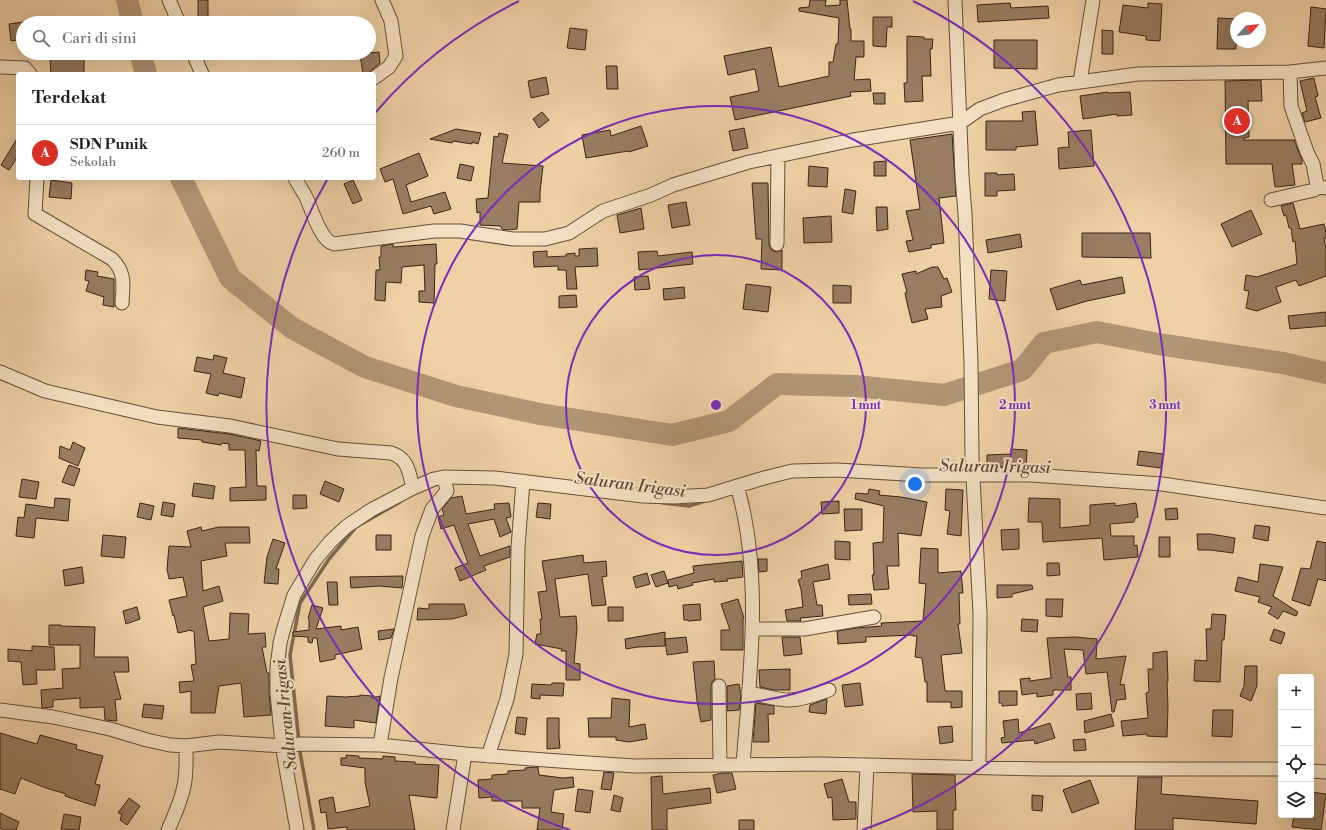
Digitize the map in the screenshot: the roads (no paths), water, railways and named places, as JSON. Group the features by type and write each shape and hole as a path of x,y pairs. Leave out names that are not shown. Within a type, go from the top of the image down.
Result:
{"street":[{"path":"169,0 176,16"},
{"path":"376,76 393,62 396,54 391,20 382,0"},
{"path":"955,0 971,362 973,476 980,614 979,766"},
{"path":"1080,82 1093,0"},
{"path":"196,60 201,72"},
{"path":"0,67 25,68 28,72"},
{"path":"296,180 306,197 314,219 326,239 330,243 334,244 434,231 460,231 513,239 545,239 569,232 603,211 651,195 673,185 749,162 853,140 960,123 980,109 1038,90 1080,82 1138,74 1290,72 1326,68"},
{"path":"1290,72 1291,106 1304,145 1313,164 1316,185 1322,187"},
{"path":"777,244 778,156"},
{"path":"37,180 35,214 112,259 117,264 123,277 122,303"},
{"path":"1271,200 1322,187"},
{"path":"0,372 45,391 157,417 230,426 338,449 391,453 399,455 406,464 413,488"},
{"path":"297,830 277,693 277,668 282,631 294,595 315,560 337,534 371,510 413,488 484,477 643,496 674,498 738,491 792,471 837,470 922,475 1031,475 1162,484 1326,508"},
{"path":"488,756 507,699 516,654 518,548 523,482"},
{"path":"380,745 391,678 422,536 432,509 446,483"},
{"path":"738,491 750,550 752,629 743,764"},
{"path":"752,629 804,629 874,617"},
{"path":"719,686 720,765"},
{"path":"748,693 793,700 829,690"},
{"path":"0,710 47,716 110,729 170,745 186,746 219,742 284,745 380,745 488,756 635,766 821,764 979,766 1043,769 1278,769"},
{"path":"168,830 184,786 186,746"},
{"path":"454,830 465,754"},
{"path":"864,830 866,765"},
{"path":"1314,771 1326,772"}],"waterway":[{"path":"127,0 131,16"},
{"path":"142,60 145,72"},
{"path":"182,180 230,278 292,328 365,367 456,396 540,414 672,435 729,421 777,384 855,386 944,395 1022,370 1044,343 1097,332 1158,344 1283,363 1326,373"},
{"name":"Saluran Irigasi","path":"663,503 689,506 708,500"},
{"name":"Saluran Irigasi","path":"314,830 300,752 290,655 300,603 329,559 356,527 400,502"}],"place":[{"name":"SDN Punik","path":"1237,121"}]}
